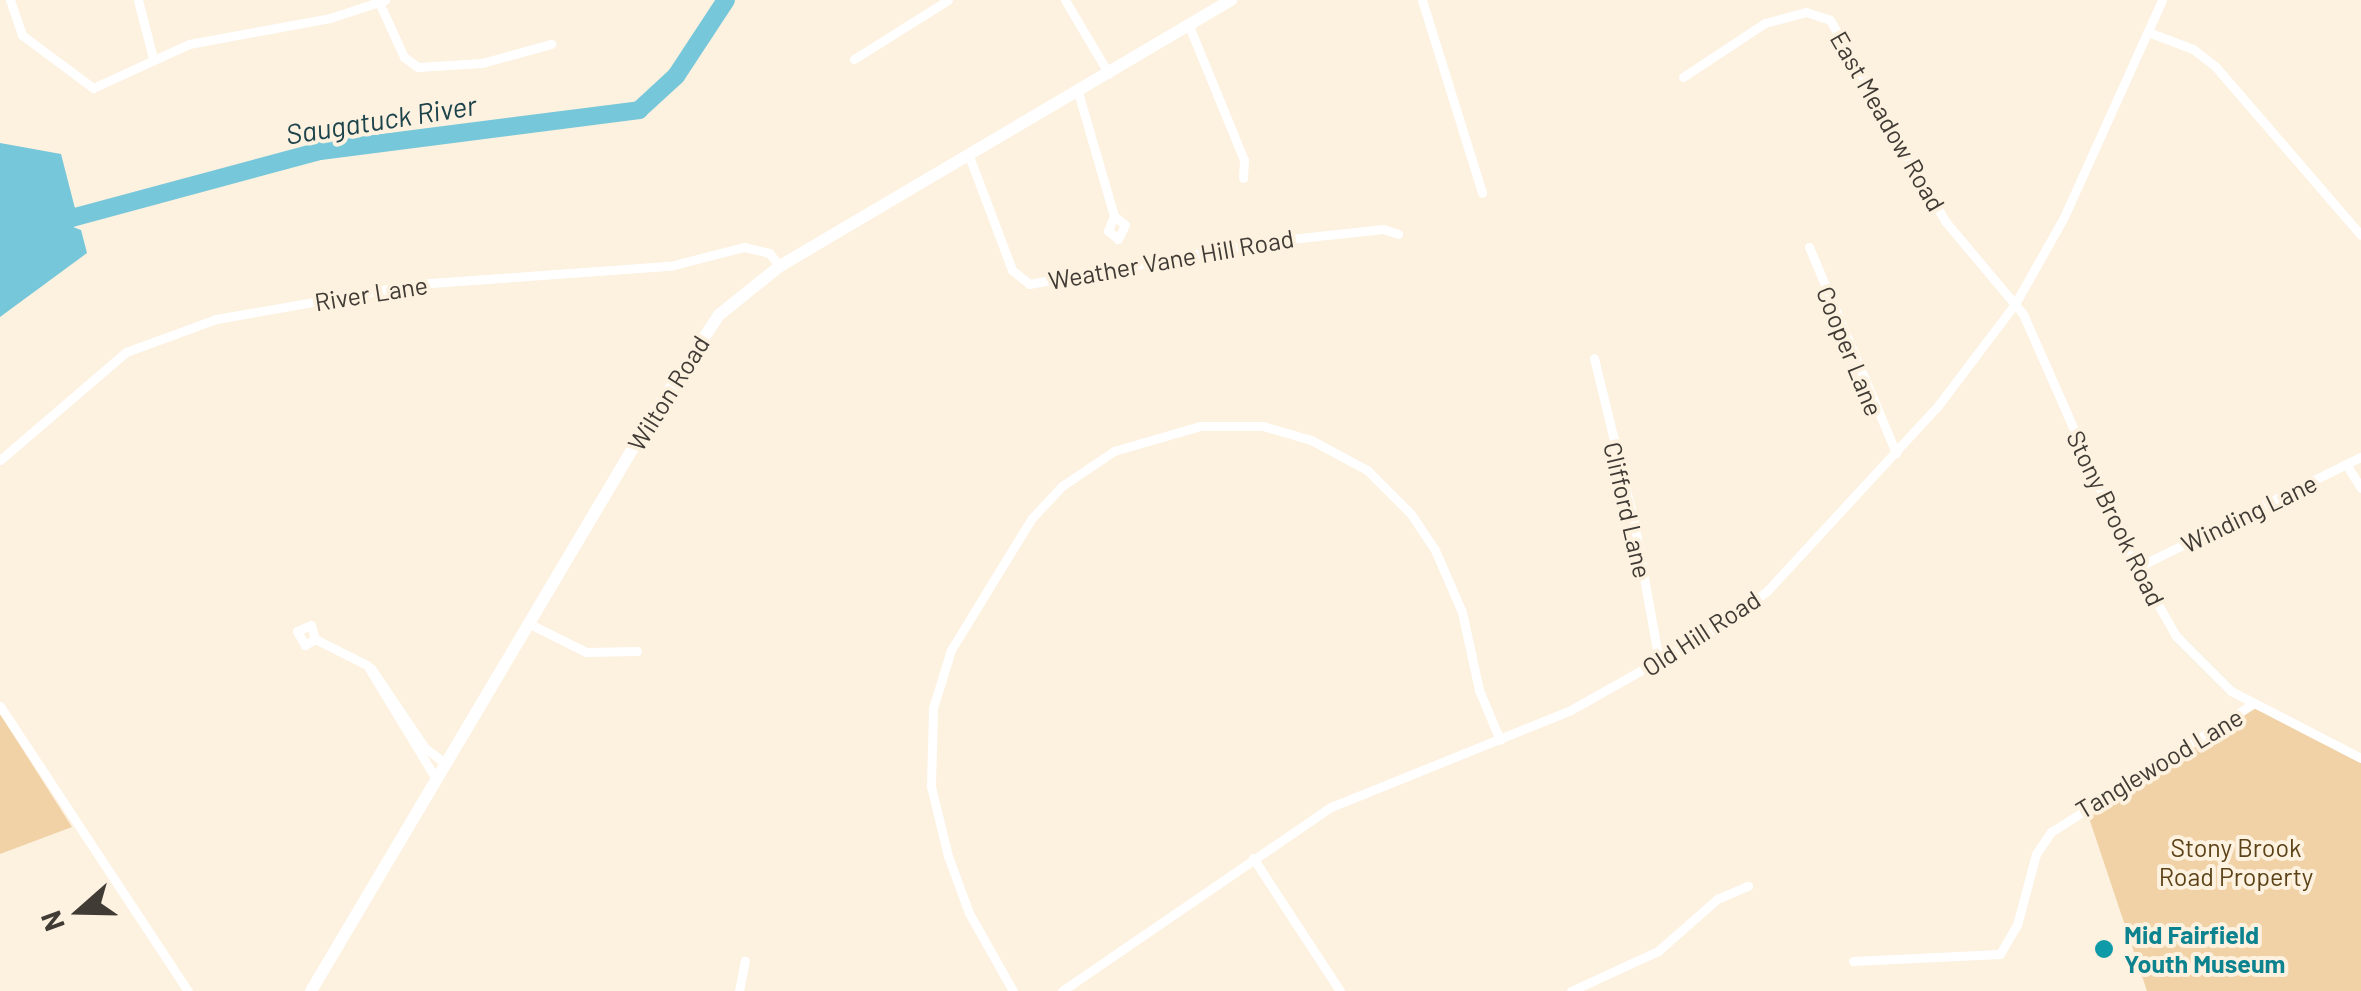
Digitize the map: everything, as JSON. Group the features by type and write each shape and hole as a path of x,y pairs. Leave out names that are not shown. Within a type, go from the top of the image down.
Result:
{"main road":[{"name":"Wilton Road","path":"311,991 701,338 736,298 780,266 1231,0"}],"street":[{"path":"10,0 22,35 56,55 84,86 109,85 153,58 226,33 330,18 381,1 396,44 418,67 482,63 551,44"},
{"path":"138,0 153,58"},
{"path":"854,59 948,0"},
{"path":"1065,0 1108,74"},
{"path":"1422,0 1482,193"},
{"name":"Old Hill Road","path":"1062,991 1163,927 1253,858 1356,794 1500,740 1659,662 1756,601 1896,453 2014,304 2064,217 2162,0"},
{"name":"East Meadow Road","path":"1683,77 1764,23 1806,12 1828,18 1948,226 2014,304"},
{"path":"1189,26 1244,160 1243,178"},
{"path":"2148,32 2194,49 2215,66 2361,235"},
{"path":"1078,92 1114,216"},
{"name":"Weather Vane Hill Road","path":"969,156 1012,270 1029,284 1262,242 1382,229 1398,234"},
{"path":"2344,215 2361,214"},
{"name":"Cooper Lane","path":"1809,246 1896,453"},
{"name":"River Lane","path":"0,460 126,352 216,319 417,284 670,266 744,248 769,253 780,266"},
{"name":"Stony Brook Road","path":"2014,304 2136,568 2184,647 2253,704 2361,758"},
{"name":"Clifford Lane","path":"1594,358 1628,495 1659,662"},
{"path":"1013,991 969,913 948,856 931,786 932,708 952,650 1032,518 1062,486 1114,451 1184,428 1263,426 1312,440 1367,470 1402,504 1435,550 1462,612 1479,690 1500,740"},
{"name":"Winding Lane","path":"2136,568 2361,456"},
{"path":"2346,464 2361,488"},
{"path":"528,623 586,652 637,651"},
{"path":"316,638 367,665 386,683 425,748 445,763"},
{"path":"367,665 436,779"},
{"name":"Tanglewood Lane","path":"1854,961 2000,954 2017,926 2036,854 2051,832 2253,704"},
{"path":"0,706 188,991"},
{"path":"1253,858 1340,991"},
{"path":"1571,991 1658,950 1717,898 1748,886"},
{"path":"739,991 745,961"}],"green space":[{"name":"Stony Brook Road Property","path":"2256,707 2361,757 2361,991 2147,991 2085,806"},
{"path":"0,714 72,827 0,854"}],"water":[{"path":"0,143 61,154 79,224 73,227 81,230 87,253 0,317"}],"waterway":[{"name":"Saugatuck River","path":"53,223 320,151 639,110 676,76 726,0"}],"place":[{"name":"Mid Fairfield Youth Museum","path":"2104,949"}]}
